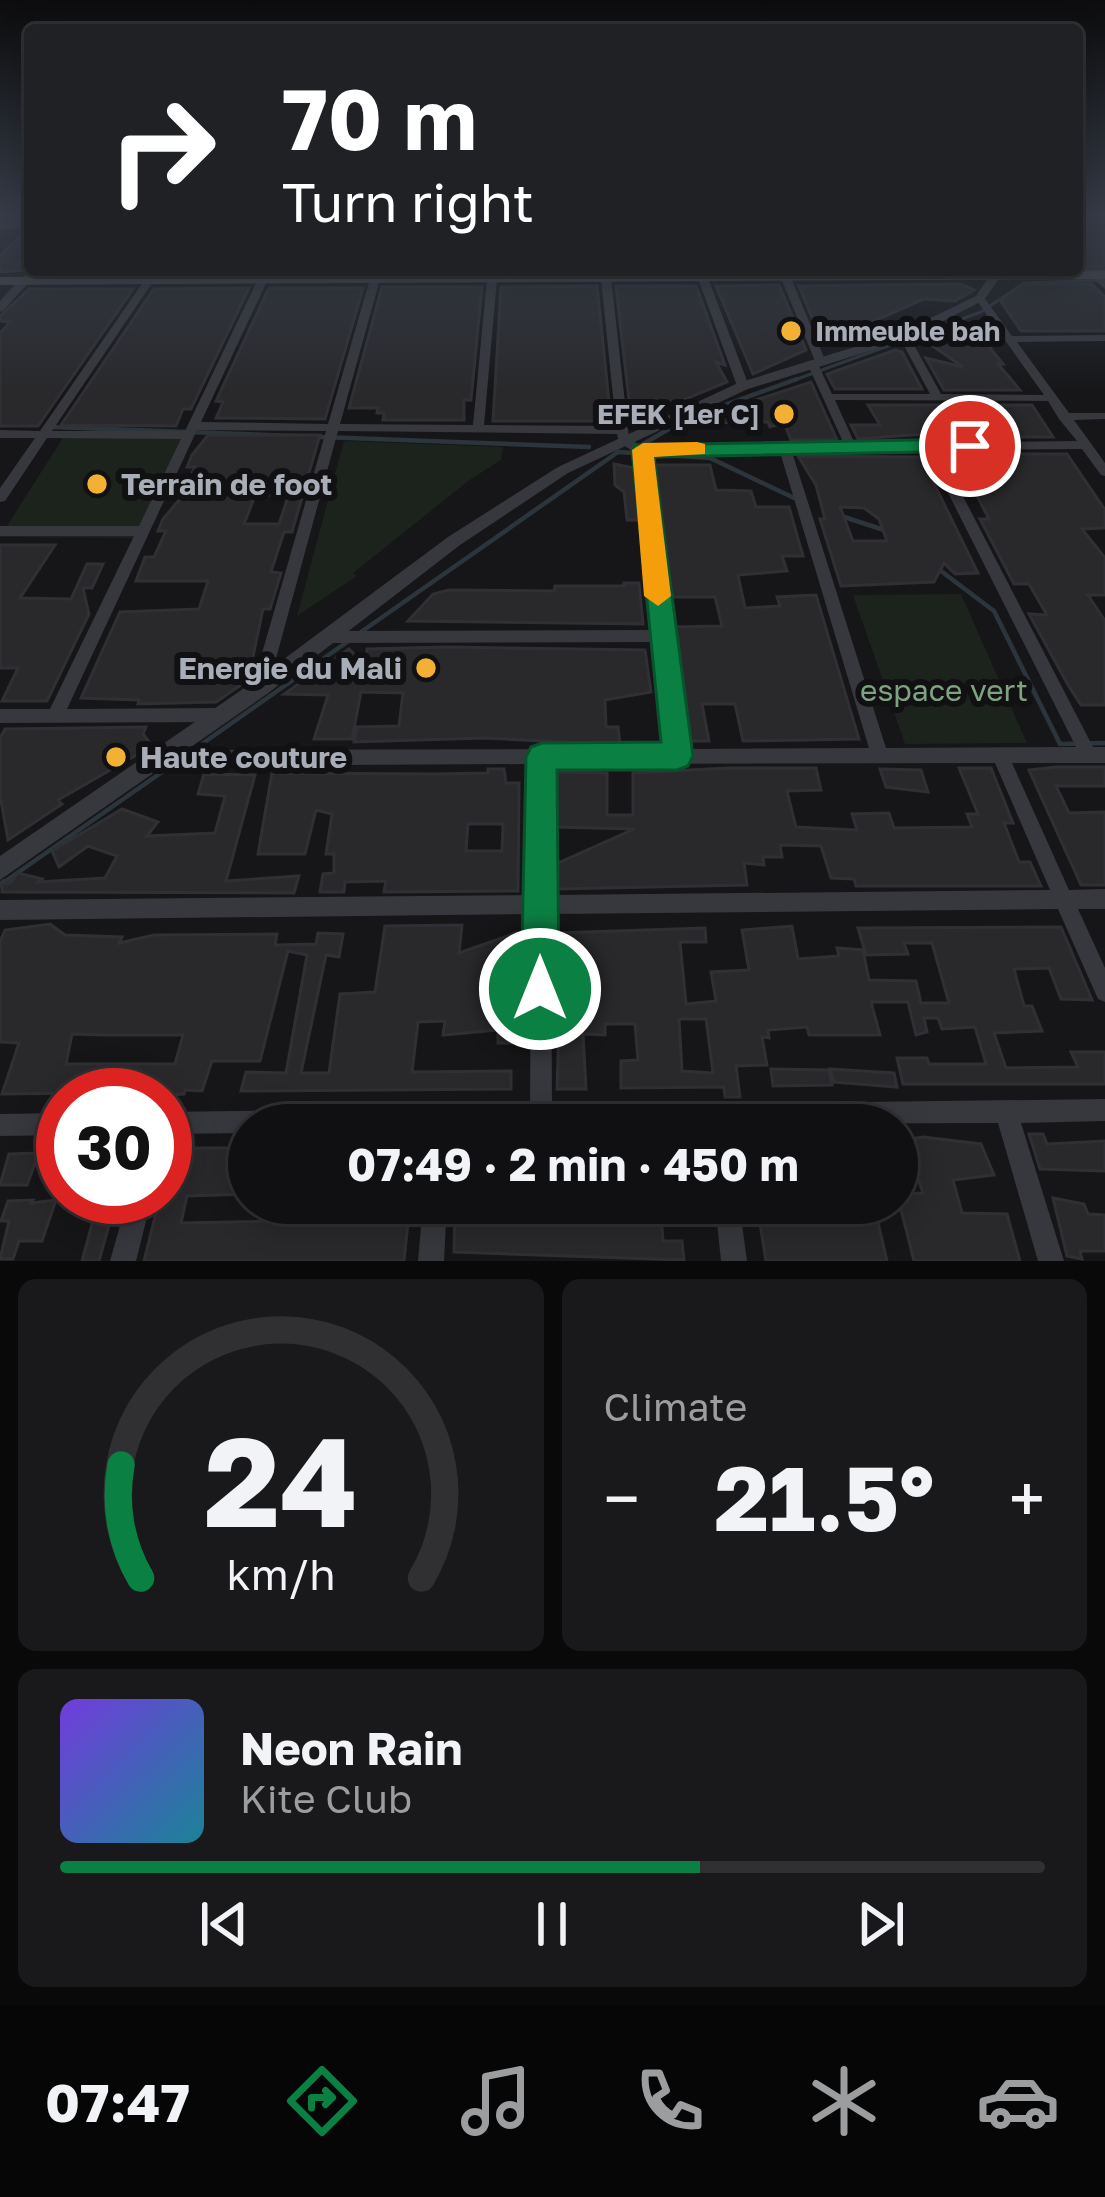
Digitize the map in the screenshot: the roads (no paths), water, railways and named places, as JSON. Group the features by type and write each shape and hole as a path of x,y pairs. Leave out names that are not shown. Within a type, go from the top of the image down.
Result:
{"main road":[{"path":"54,276 149,280 409,276"},
{"path":"455,276 616,276"},
{"path":"665,276 869,276"},
{"path":"1058,276 1101,278"}],"street":[{"path":"0,309 29,276"},
{"path":"55,716 259,276"},
{"path":"6,861 260,688 454,541 623,434 743,386 904,336 980,298 991,276"},
{"path":"606,278 623,434"},
{"path":"703,278 743,386"},
{"path":"786,278 851,447"},
{"path":"260,688 375,279"},
{"path":"478,429 492,279"},
{"path":"0,499 149,280"},
{"path":"980,298 1105,472"},
{"path":"904,336 938,399"},
{"path":"1009,339 1105,338"},
{"path":"829,397 1050,398"},
{"path":"1063,417 1105,416"},
{"path":"0,434 48,428 478,429 623,434 643,450 1085,445"},
{"path":"160,758 1096,755 931,447"},
{"path":"785,448 880,755"},
{"path":"643,450 677,756"},
{"path":"0,531 142,531"},
{"path":"330,637 662,636"},
{"path":"0,716 221,715"},
{"path":"1000,755 1105,992"},
{"path":"541,1104 542,757"},
{"path":"0,910 1105,899"},
{"path":"918,1114 1105,1110"},
{"path":"1006,1111 1052,1261"},
{"path":"192,1123 228,1123"},
{"path":"0,1125 36,1124"},
{"path":"123,1261 133,1224"},
{"path":"431,1261 434,1224"},
{"path":"730,1224 734,1261"}],"waterway":[{"path":"789,382 981,312 1024,283 1105,280"},
{"path":"0,303 17,284"},
{"path":"638,447 686,419 797,379"},
{"path":"53,427 589,447"},
{"path":"361,632 618,452 710,458 794,498"},
{"path":"838,515 884,530"},
{"path":"937,568 994,611 1060,744 1105,743"},
{"path":"189,753 347,642"},
{"path":"4,882 0,885 175,763"}],"place":[{"name":"Immeuble bah","path":"791,331"},
{"name":"EFEK [1er C]","path":"784,414"},
{"name":"Terrain de foot","path":"97,484"},
{"name":"Energie du Mali","path":"426,668"},
{"name":"Haute couture","path":"116,757"}],"park label":[{"name":"espace vert","path":"944,690"}]}
